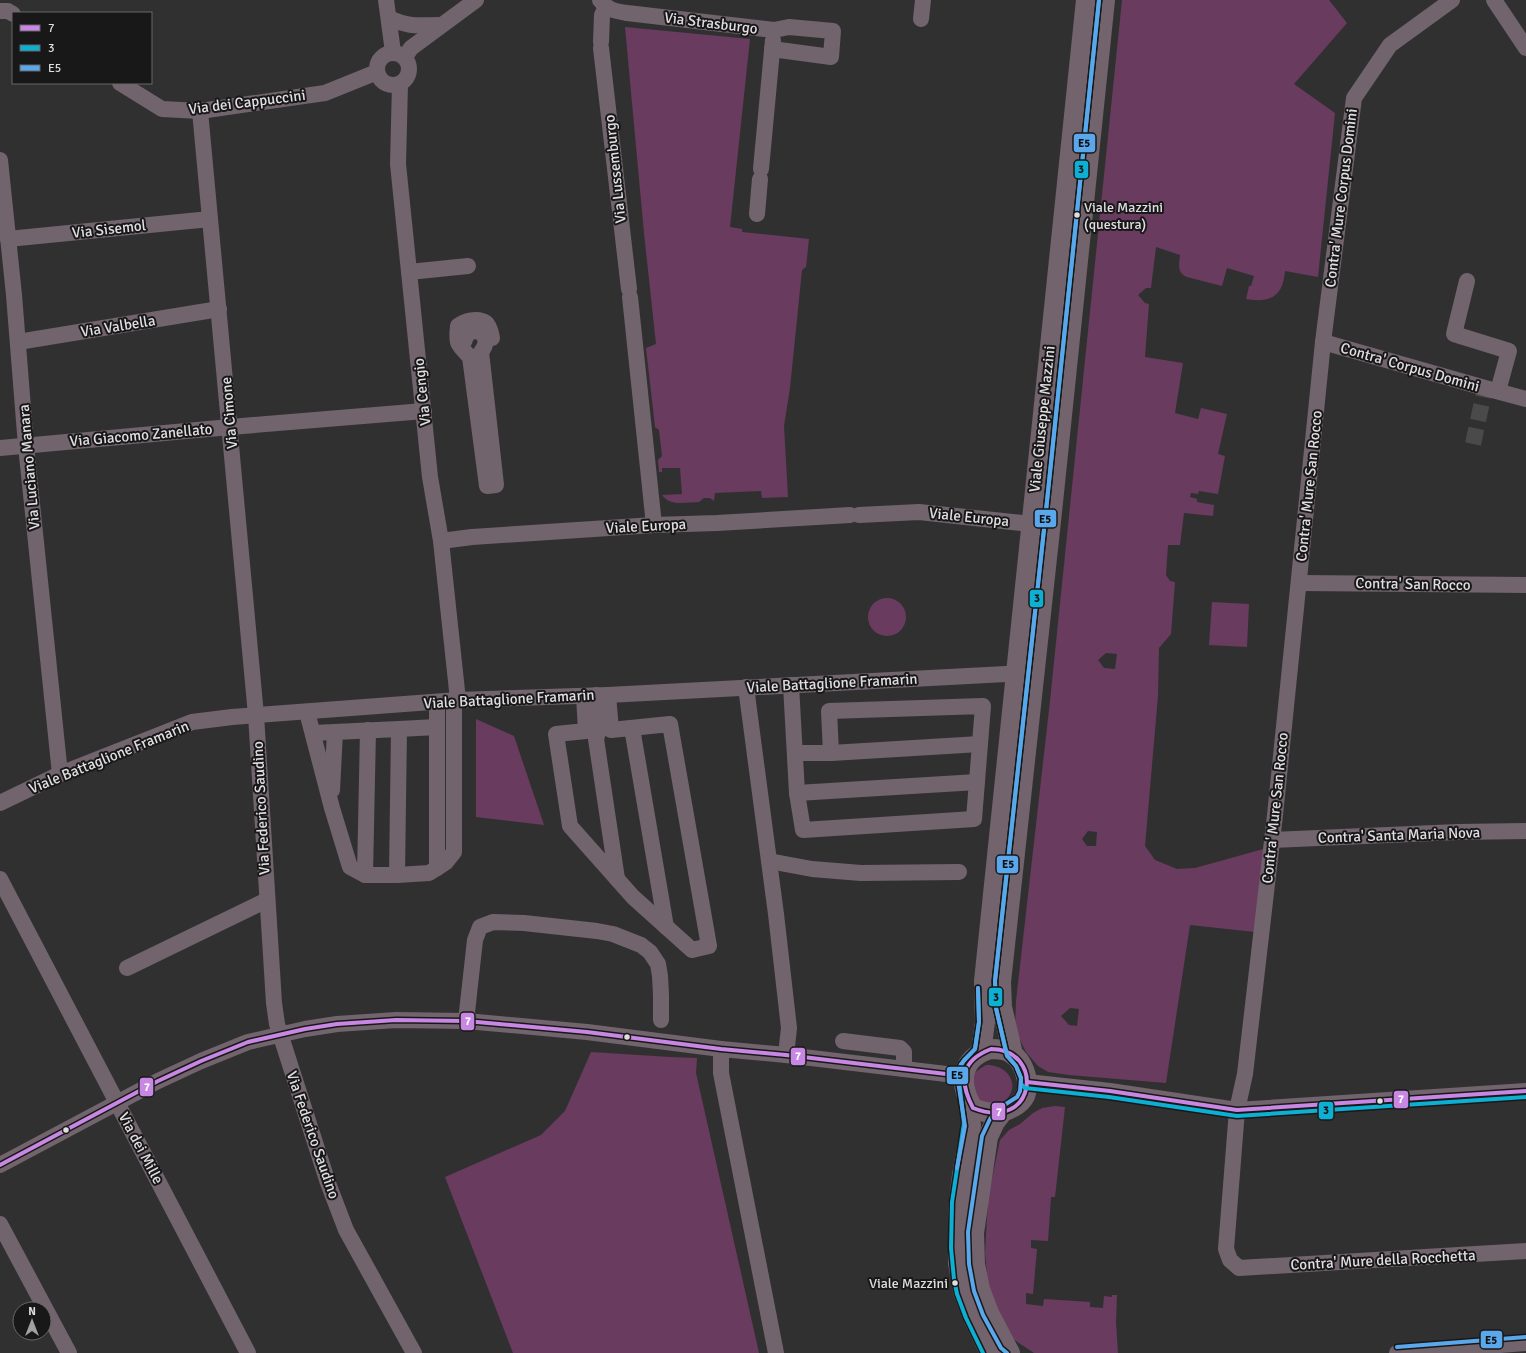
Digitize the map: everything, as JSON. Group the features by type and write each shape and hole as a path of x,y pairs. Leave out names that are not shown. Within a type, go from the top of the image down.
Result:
{"main road":[{"name":"Viale Giuseppe Mazzini","path":"1013,1054 1002,1007 1001,982 1025,674 1031,524 1086,0"},
{"name":"Viale Giuseppe Mazzini","path":"981,1052 985,1022 984,981 1025,674 1105,0"},
{"path":"998,1049 1013,1054 1020,1063 1027,1077 1026,1093 1022,1101 1002,1113 995,1122 988,1137 974,1233 975,1264 980,1289 1006,1351 974,1320 963,1292 958,1263 958,1210 970,1126 968,1100 963,1076 969,1064 981,1052 998,1049"},
{"path":"968,1100 973,1108 978,1110 994,1114 1002,1113"}],"street":[{"path":"386,0 389,18 399,55"},
{"path":"399,55 411,48 476,0"},
{"path":"921,19 923,0"},
{"name":"Contra' Mure Corpus Domini","path":"1323,342 1354,98 1390,45 1452,0"},
{"path":"1494,0 1526,48"},
{"name":"Via Strasburgo","path":"603,4 615,11 627,13 774,30 757,214"},
{"name":"Via Lussemburgo","path":"603,4 601,45 654,525"},
{"path":"0,10 8,11 12,13"},
{"path":"389,18 402,24 413,26 441,25"},
{"path":"772,50 831,57 833,31 789,27 774,30"},
{"path":"388,53 399,55 409,64 409,73 400,84 394,85 383,81 379,77 377,67 381,58 388,53"},
{"name":"Via dei Cappuccini","path":"122,84 162,109 200,111 325,93 378,72"},
{"name":"Via Cengio","path":"400,84 398,164 430,477 441,541 456,700 454,852 446,862 438,868"},
{"name":"Via Cimone","path":"200,111 256,715"},
{"name":"Via Luciano Manara","path":"0,168 8,238 7,296 18,342 26,446 60,774"},
{"name":"Via Sisemol","path":"8,238 210,219"},
{"path":"409,272 468,266"},
{"name":"Contra' Corpus Domini","path":"1467,281 1454,334 1509,351 1498,391"},
{"name":"Via Valbella","path":"18,342 219,309"},
{"path":"464,342 466,334 473,330 481,332 486,338 486,345 482,352 496,485 487,486 470,357 459,346 456,338 458,326 464,321 479,320 486,323 492,338"},
{"name":"Contra' Corpus Domini","path":"1323,342 1526,399"},
{"name":"Contra' Mure San Rocco","path":"1239,1268 1230,1260 1226,1248 1237,1110 1245,1074 1272,840 1300,583 1296,567 1323,342"},
{"name":"Via Giacomo Zanellato","path":"0,448 230,426 424,411"},
{"name":"Viale Europa","path":"441,541 472,537 654,525 919,512 1031,524"},
{"name":"Contra' San Rocco","path":"1300,583 1526,585"},
{"name":"Viale Battaglione Framarin","path":"0,803 60,774 192,722 256,715 456,700 596,695 1025,674"},
{"path":"791,685 797,793 803,830 974,819 983,706 829,711 831,753"},
{"path":"746,687 790,1028 786,1055"},
{"path":"596,695 611,730 670,724 709,946 692,950 634,897 570,826 556,734 586,731 596,695"},
{"path":"596,695 598,732 596,740 617,879"},
{"path":"307,712 332,808 350,867 365,875 429,873 438,868 438,702"},
{"name":"Via Federico Saudino","path":"256,715 274,1002 280,1035 328,1183 346,1230 414,1353"},
{"path":"313,733 437,727"},
{"path":"632,728 666,927"},
{"path":"397,875 399,729"},
{"path":"365,875 368,730"},
{"path":"332,808 335,732"},
{"path":"795,753 831,753 980,744"},
{"path":"797,793 977,782"},
{"name":"Contra' Santa Maria Nova","path":"1272,840 1526,830"},
{"path":"769,861 812,869 861,872 959,872"},
{"name":"Via dei Mille","path":"0,880 248,1353"},
{"path":"127,968 267,900"},
{"path":"466,1021 475,940 480,927 493,922 524,923 597,931 613,934 641,945 650,952 658,964 661,989 661,1020"},
{"path":"0,1166 201,1060 248,1042 337,1024 396,1020 466,1021 587,1032 721,1049 786,1055 963,1076"},
{"path":"843,1040 900,1048 904,1052 904,1069"},
{"path":"721,1049 721,1073 776,1353"},
{"path":"1027,1082 1110,1091 1237,1110 1526,1091"},
{"path":"0,1224 69,1353"},
{"name":"Contra' Mure della Rocchetta","path":"1239,1268 1526,1252"},
{"path":"1397,1353 1526,1343"}],"shaded area":[{"path":"1122,0 1329,0 1347,23 1294,84 1335,113 1318,277 1285,271 1284,280 1281,287 1274,296 1262,300 1246,299 1249,286 1251,286 1254,276 1227,268 1222,286 1187,277 1180,271 1180,255 1156,247 1151,288 1146,288 1138,295 1145,303 1149,304 1145,357 1183,363 1175,413 1198,419 1201,408 1227,414 1218,454 1225,456 1218,494 1199,491 1198,494 1191,493 1190,497 1197,499 1197,502 1214,505 1213,516 1184,513 1180,545 1168,545 1166,575 1170,581 1175,582 1171,634 1159,648 1158,696 1145,846 1155,860 1177,869 1195,868 1267,848 1255,932 1190,925 1166,1083 1048,1072 1038,1066 1026,1052 1015,1030 1016,1001 1050,701","holes":["1106,653 1117,654 1115,669 1104,668 1098,660","1088,831 1097,832 1096,846 1087,846 1082,839","1070,1008 1079,1009 1077,1026 1069,1025 1061,1016"]},
{"path":"625,27 750,39 730,227 742,229 742,232 809,239 806,267 802,270 790,388 784,426 788,497 762,498 761,491 715,493 714,501 710,498 704,498 699,502 679,503 670,501 662,495 682,494 680,468 662,468 662,472 659,472 658,460 662,456 659,430 655,427 646,348 656,344"},
{"path":"883,598 891,598 901,603 905,610 905,624 901,631 891,636 883,636 873,631 871,628 868,621 868,613 873,603 876,601"},
{"path":"1212,602 1249,604 1247,647 1209,645"},
{"path":"476,719 514,736 544,825 476,817"},
{"path":"591,1052 697,1058 696,1073 759,1353 513,1353 445,1177 541,1135 565,1111"},
{"path":"986,1065 993,1065 1005,1071 1012,1081 1011,1093 1007,1099 996,1106 977,1101 971,1078 975,1072"},
{"path":"1055,1106 1065,1107 1055,1197 1051,1197 1048,1241 1031,1240 1031,1248 1037,1249 1033,1294 1026,1293 1026,1304 1043,1306 1044,1299 1090,1302 1090,1307 1103,1308 1104,1296 1112,1297 1112,1295 1117,1295 1116,1322 1118,1353 1034,1353 1013,1339 989,1294 985,1253 988,1199 1000,1140 1009,1130 1020,1124 1033,1113 1042,1108"}],"tunnel":[{"path":"1473,444 1485,388"}],"transit line":[{"name":"3","path":"1099,0 995,981 996,1008 1007,1055 1016,1066 1021,1078 1021,1084 1025,1088 1109,1097 1237,1116 1526,1097"},
{"name":"E5","path":"1007,1353 1001,1348 983,1315 974,1291 969,1264 968,1232 982,1136 990,1119 998,1109 1017,1097 1020,1091 1021,1078 1016,1066 1007,1056 996,1008 995,981 1099,0"},
{"name":"3","path":"978,988 979,1022 975,1049 964,1060 958,1072 964,1123 952,1202 951,1248 957,1294 966,1318 983,1353"},
{"name":"E5","path":"957,1168 965,1126 957,1075 961,1064 975,1049 979,1022 978,988"},
{"name":"7","path":"0,1165 158,1081 201,1061 248,1042 305,1029 337,1024 396,1020 466,1021 587,1032 721,1049 786,1055 963,1076"},
{"name":"7","path":"991,1049 1008,1053 1020,1062 1026,1074 1026,1088 1021,1100 1010,1109 994,1113 973,1108 968,1098 964,1081 965,1073 973,1059 991,1049"},
{"name":"7","path":"1027,1082 1110,1091 1237,1110 1526,1091"},
{"name":"E5","path":"1397,1347 1526,1337"}],"place":[{"name":"Viale Mazzini (questura)","path":"1077,215"},
{"name":"Viale Mazzini","path":"955,1283"}]}
